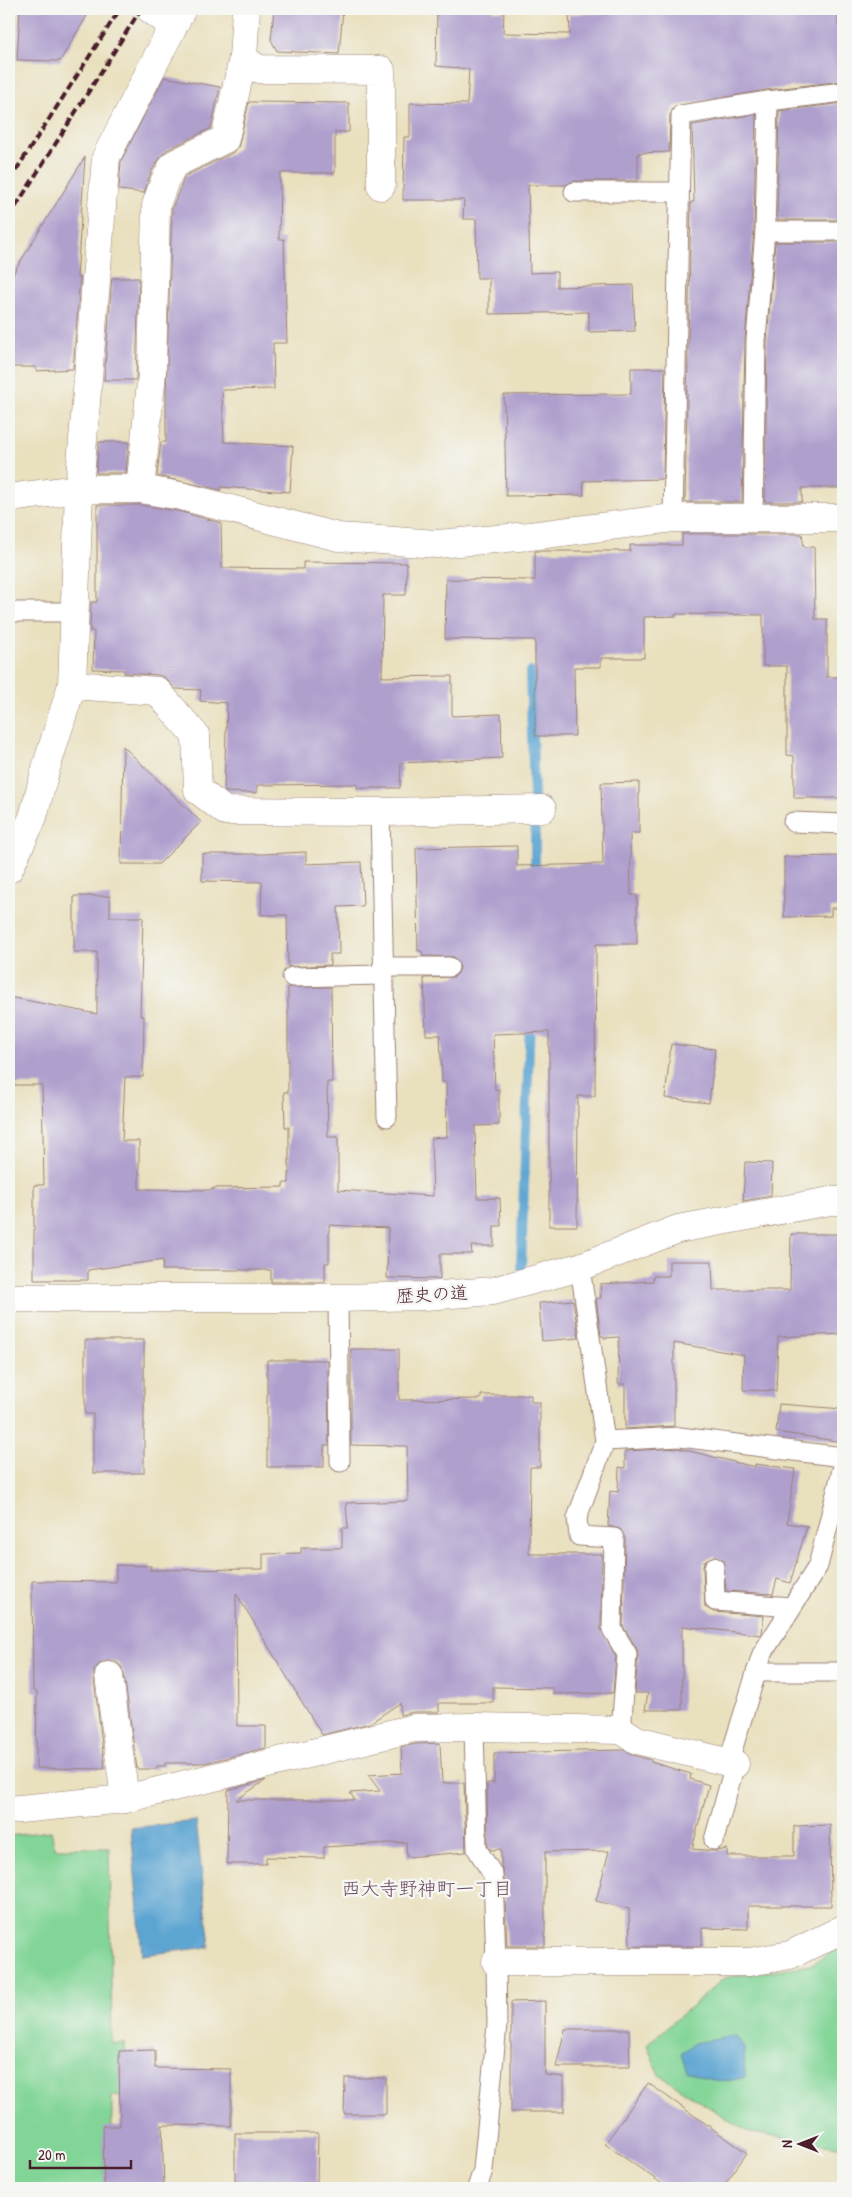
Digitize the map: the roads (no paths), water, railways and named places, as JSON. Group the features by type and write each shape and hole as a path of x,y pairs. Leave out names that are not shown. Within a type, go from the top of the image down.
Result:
{"street":[{"path":"9,868 33,817 72,685 79,489 106,157 177,17 150,9"},
{"path":"140,489 152,373 156,205 165,180 174,164 225,139 243,58 246,9"},
{"path":"243,58 258,69 381,70 381,186"},
{"path":"9,498 79,489 140,489 182,496 338,537 437,544 530,536 673,518 843,518"},
{"path":"72,685 157,690 196,736 198,790 225,811 380,812 530,809"},
{"name":"歴史の道","path":"9,1298 338,1298 493,1291 580,1267 678,1230 830,1201 843,1201"},
{"path":"109,1676 125,1799"},
{"path":"9,1810 125,1799 414,1728 474,1727 621,1730 637,1740 735,1764"},
{"path":"496,1962 749,1962 790,1955 843,1929"}],"lane":[{"path":"673,518 678,352 681,115 768,101 843,92"},
{"path":"752,518 756,340 766,231 768,101"},
{"path":"574,192 679,192"},
{"path":"766,231 843,231"},
{"path":"9,612 75,612"},
{"path":"380,812 382,971 387,1117"},
{"path":"793,822 843,824"},
{"path":"292,977 449,967"},
{"path":"580,1267 605,1441 577,1518 579,1536 614,1538 612,1629 627,1654 621,1730"},
{"path":"338,1298 340,1462"},
{"path":"605,1441 680,1437 843,1457"},
{"path":"714,1840 735,1764 731,1754 762,1654 818,1566 843,1466"},
{"path":"714,1567 715,1601 791,1607"},
{"path":"756,1672 843,1672"},
{"path":"474,1727 477,1849 492,1874 497,2025 483,2170 478,2188"}],"water":[{"path":"196,1821 210,1947 142,1955 131,1828"},
{"path":"736,2036 744,2048 745,2077 723,2081 701,2077 687,2071 681,2054 694,2043"}],"waterway":[{"path":"530,672 535,878"},
{"path":"521,1266 530,1020"}],"railway":[{"path":"9,181 120,9"},
{"path":"9,217 141,9"}],"district":[{"name":"西大寺野神町一丁目","path":"427,1888"}]}
